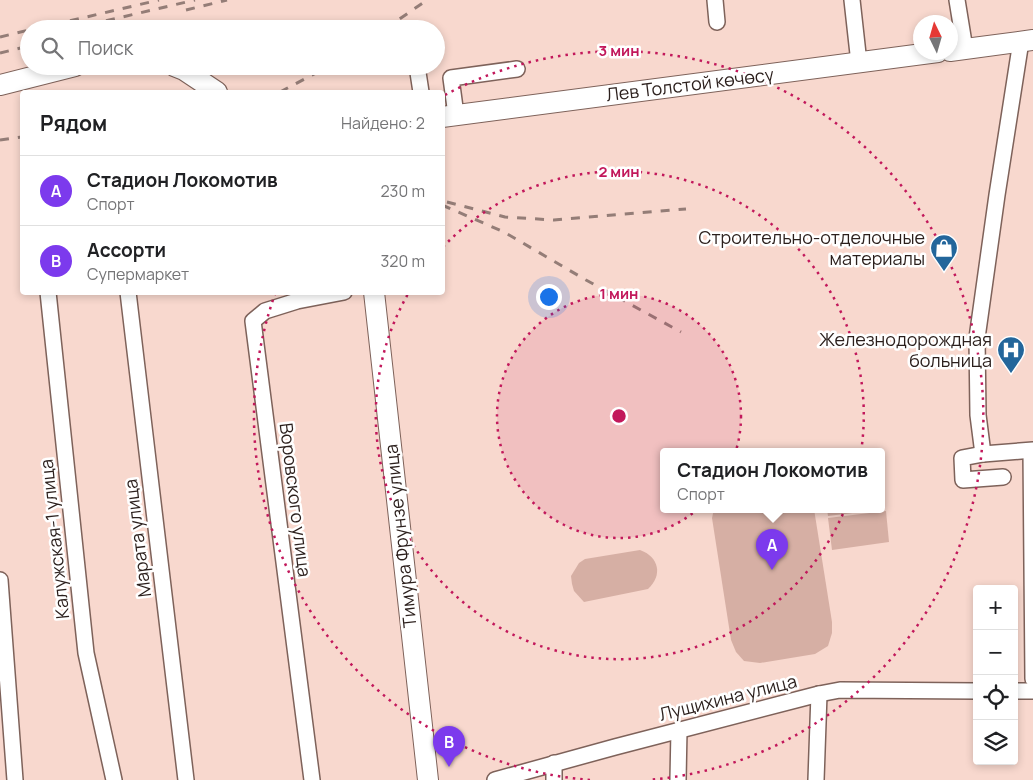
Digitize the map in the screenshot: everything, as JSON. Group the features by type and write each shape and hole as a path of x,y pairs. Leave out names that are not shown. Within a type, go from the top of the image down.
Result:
{"main road":[{"path":"958,50 1027,41"},
{"name":"Лев Толстой көчөсү","path":"449,116 913,55"},
{"path":"0,85 39,75"},
{"path":"192,75 214,90"},
{"name":"Тимура Фрунзе улица","path":"374,295 428,780"}],"street":[{"path":"715,0 717,22"},
{"path":"852,0 859,63"},
{"path":"957,0 957,15"},
{"path":"982,454 978,415 977,338 997,195 1027,41"},
{"path":"449,116 451,78 517,69"},
{"path":"418,75 421,90"},
{"name":"Калужская-1 улица","path":"48,295 86,654 114,780"},
{"name":"Марата улица","path":"128,295 186,780"},
{"name":"Воровского улица","path":"312,780 253,321 265,311 297,301 328,295"},
{"path":"1003,478 963,480 962,458 982,454 1032,450 1033,679"},
{"path":"0,580 15,780"},
{"name":"Лущихина улица","path":"494,780 679,730 840,690 973,691"},
{"path":"1018,691 1033,691"},
{"path":"816,780 819,694"},
{"path":"678,780 679,730"},
{"path":"554,763 554,780"}],"shaded area":[{"path":"885,511 889,542 832,550 828,518 885,513"},
{"path":"713,513 815,513 832,622 832,633 828,646 815,654 760,663 744,661 736,652 731,640 712,518"},
{"path":"828,513 852,513 828,516"},
{"path":"640,550 651,557 657,567 656,578 648,589 584,602 574,591 571,576 579,563 585,559"}],"railway":[{"path":"73,20 159,0"},
{"path":"109,20 195,0"},
{"path":"186,10 227,0"},
{"path":"398,20 427,0"},
{"path":"0,37 20,32"},
{"path":"0,53 20,48"},
{"path":"284,90 312,75"},
{"path":"0,140 20,137"},
{"path":"447,202 505,217 554,220 686,209"},
{"path":"445,206 504,232 681,332"}],"place":[{"name":"Строительно-отделочные материалы","path":"944,272"},
{"name":"Железнодорождная больница","path":"1011,374"},
{"name":"Стадион Локомотив","path":"772,570"},
{"name":"Ассорти","path":"449,767"}]}
